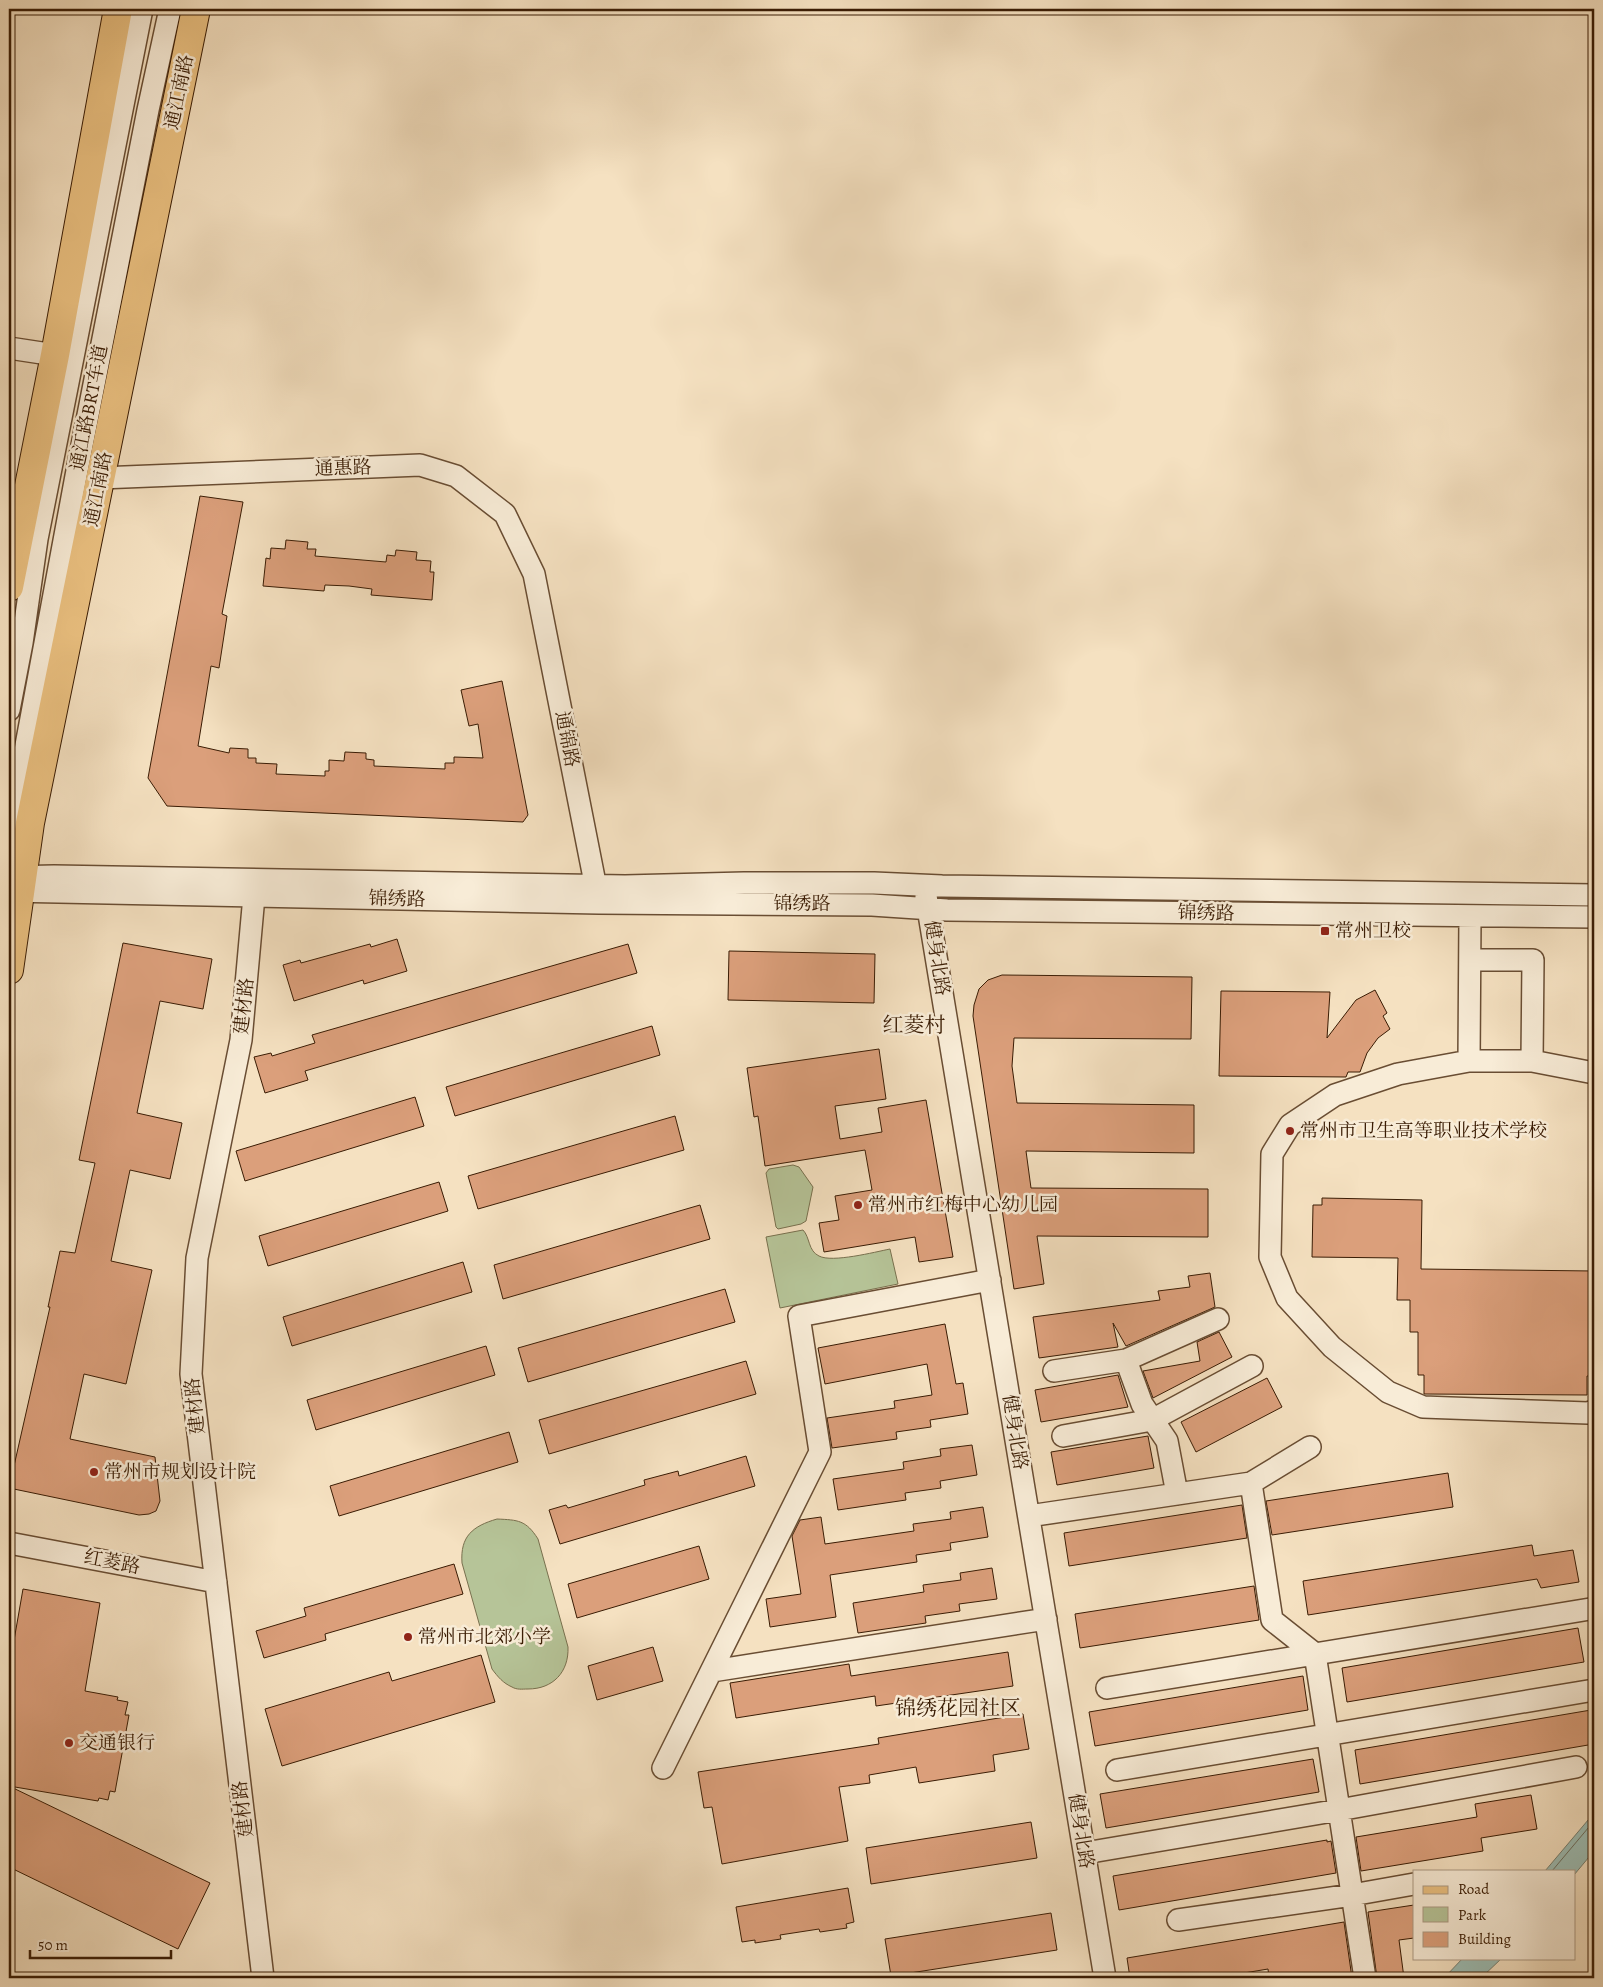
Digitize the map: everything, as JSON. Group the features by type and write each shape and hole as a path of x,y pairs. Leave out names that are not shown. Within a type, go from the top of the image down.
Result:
{"main road":[{"path":"9,587 55,355 118,9"},
{"name":"通江南路","path":"9,970 15,884 30,823 196,9"}],"street":[{"name":"通江路BRT车道","path":"9,710 22,643 37,539 142,9"},
{"name":"通江路BRT车道","path":"9,837 78,466 148,110 170,9"},
{"path":"9,348 55,355"},
{"name":"通惠路","path":"100,478 420,465 456,476 505,514 534,574"},
{"name":"通锦路","path":"534,574 597,894"},
{"name":"锦绣路","path":"15,884 254,896 597,894 764,883 874,883 1594,895"},
{"name":"锦绣路","path":"15,884 597,894 928,909 1594,917"},
{"name":"健身北路","path":"924,885 1105,1978"},
{"name":"建材路","path":"254,896 241,1040 197,1258 191,1374 263,1978"},
{"path":"1469,1061 1470,916"},
{"path":"1470,960 1533,960 1532,1061"},
{"path":"1594,1073 1532,1061 1469,1061 1398,1074 1335,1095 1290,1126 1272,1154 1270,1257 1286,1298 1332,1347 1388,1392 1423,1407 1588,1413 1594,1411"},
{"path":"663,1768 820,1452 799,1316 990,1280"},
{"path":"1054,1371 1126,1360 1218,1319"},
{"path":"1126,1360 1142,1404 1166,1441 1177,1494"},
{"path":"1063,1436 1152,1420 1252,1366"},
{"path":"1029,1516 1251,1482 1310,1447"},
{"path":"1251,1482 1272,1620 1315,1654 1365,1978"},
{"name":"红菱路","path":"9,1543 216,1582"},
{"path":"1107,1688 1590,1609"},
{"path":"712,1671 1046,1619"},
{"path":"1116,1770 1594,1690"},
{"path":"1085,1853 1340,1810 1576,1767"},
{"path":"1178,1920 1352,1895 1413,1884"}],"green space":[{"path":"793,1165 799,1167 813,1187 806,1221 801,1224 778,1229 776,1227 766,1173 769,1169"},
{"path":"803,1230 815,1254 825,1258 854,1256 890,1249 898,1284 780,1308 766,1237"},
{"path":"497,1519 521,1522 538,1539 568,1647 566,1664 562,1671 558,1677 545,1686 522,1689 514,1688 503,1682 492,1669 462,1563 462,1554 466,1539 475,1529"}],"water":[{"path":"1594,1813 1594,1851 1576,1873 1576,1870 1546,1870"},
{"path":"1461,1960 1500,1960 1481,1978 1444,1978"}],"building":[{"path":"200,496 243,502 222,614 227,616 219,668 211,666 198,746 229,753 230,748 248,749 248,758 256,758 256,763 277,764 276,774 325,776 325,771 329,771 329,760 344,761 345,752 366,753 366,759 374,760 374,766 445,769 445,763 454,763 454,757 483,758 478,724 469,726 461,690 502,681 528,815 523,822 167,806 148,778"},
{"path":"286,540 308,542 307,549 316,549 315,556 386,562 387,555 395,556 396,550 417,552 416,560 431,561 430,572 434,572 432,600 371,595 372,589 349,586 325,585 324,591 263,586 266,558 270,559 271,548 285,549"},
{"path":"397,939 407,971 364,984 363,980 294,1001 283,965 300,960 301,963 370,944 371,947"},
{"path":"123,943 212,959 203,1009 160,1001 137,1113 182,1123 170,1179 130,1170 111,1261 152,1270 126,1384 84,1374 70,1439 155,1457 160,1501 156,1511 139,1515 9,1488 50,1307 48,1307 60,1251 75,1253 95,1163 79,1160"},
{"path":"628,944 637,973 305,1071 308,1080 265,1093 254,1057 271,1053 272,1056 315,1043 312,1035"},
{"path":"729,951 875,954 874,1003 728,1000"},
{"path":"1002,975 1192,977 1191,1039 1014,1038 1012,1066 1017,1103 1194,1105 1194,1153 1026,1151 1031,1188 1208,1189 1208,1237 1037,1236 1044,1284 1014,1289 973,1016 979,989 988,980"},
{"path":"1375,990 1387,1013 1383,1016 1390,1029 1378,1038 1367,1053 1360,1072 1348,1072 1346,1077 1219,1076 1221,991 1330,992 1327,1038 1356,1000"},
{"path":"652,1026 660,1055 455,1116 446,1087"},
{"path":"879,1049 886,1099 835,1106 840,1139 882,1132 878,1108 926,1100 953,1257 919,1262 915,1237 824,1252 819,1223 839,1220 835,1196 872,1190 865,1150 765,1166 758,1116 754,1117 747,1068"},
{"path":"415,1097 424,1126 245,1181 236,1151"},
{"path":"675,1116 684,1150 478,1209 468,1176"},
{"path":"439,1182 448,1211 268,1266 259,1236"},
{"path":"1322,1198 1422,1200 1421,1269 1594,1271 1593,1376 1587,1376 1587,1395 1424,1394 1424,1375 1418,1375 1418,1332 1410,1332 1410,1300 1397,1300 1398,1258 1312,1257 1313,1205 1322,1205"},
{"path":"700,1205 710,1239 503,1299 494,1265"},
{"path":"463,1262 472,1292 292,1346 283,1317"},
{"path":"1210,1273 1215,1307 1126,1346 1113,1323 1118,1347 1039,1358 1033,1317 1160,1300 1158,1291 1190,1287 1188,1276"},
{"path":"725,1289 735,1322 528,1382 518,1348"},
{"path":"945,1324 956,1384 963,1383 968,1414 930,1420 931,1427 896,1432 897,1439 832,1448 827,1418 895,1408 894,1401 932,1395 927,1364 825,1384 818,1348"},
{"path":"1219,1332 1232,1357 1153,1398 1143,1371 1200,1361 1197,1342"},
{"path":"486,1346 495,1375 316,1430 307,1400"},
{"path":"746,1361 756,1394 549,1454 539,1420"},
{"path":"1118,1375 1128,1407 1041,1422 1035,1390"},
{"path":"1267,1378 1282,1407 1196,1452 1181,1422"},
{"path":"509,1432 518,1462 339,1516 330,1486"},
{"path":"1148,1436 1154,1468 1057,1485 1051,1452"},
{"path":"972,1445 977,1475 940,1481 941,1488 905,1493 906,1500 838,1510 833,1479 904,1469 903,1462 941,1456 940,1449"},
{"path":"746,1456 755,1486 560,1544 549,1510 566,1505 568,1508 645,1485 644,1480 678,1471 679,1476"},
{"path":"1448,1473 1453,1507 1272,1535 1266,1501"},
{"path":"1242,1505 1247,1538 1069,1566 1064,1533"},
{"path":"983,1507 988,1537 950,1543 951,1550 916,1555 917,1562 830,1575 836,1617 770,1627 766,1599 801,1594 792,1536 800,1520 821,1517 825,1544 914,1531 913,1524 951,1519 950,1512"},
{"path":"1532,1545 1534,1556 1573,1550 1579,1582 1541,1588 1537,1579 1308,1615 1303,1581"},
{"path":"699,1546 709,1579 577,1618 568,1584"},
{"path":"454,1564 463,1594 325,1634 326,1640 264,1658 256,1631 306,1616 304,1608"},
{"path":"992,1568 997,1599 959,1604 960,1611 925,1616 926,1623 858,1633 853,1603 924,1592 923,1585 961,1580 960,1573"},
{"path":"1254,1586 1259,1620 1080,1648 1075,1614"},
{"path":"23,1589 100,1603 85,1691 118,1697 117,1700 128,1702 125,1715 129,1715 115,1792 110,1791 108,1800 99,1798 98,1801 9,1786 9,1669"},
{"path":"1578,1628 1584,1662 1347,1702 1342,1668"},
{"path":"653,1647 663,1681 597,1700 588,1666"},
{"path":"1008,1652 1013,1686 876,1706 875,1696 736,1718 730,1683 849,1664 851,1676"},
{"path":"481,1655 495,1702 282,1766 265,1709 389,1672 392,1681"},
{"path":"1303,1676 1308,1710 1095,1746 1089,1712"},
{"path":"1591,1710 1594,1744 1360,1784 1355,1750"},
{"path":"1023,1714 1029,1749 993,1755 995,1771 919,1783 916,1767 869,1775 870,1783 839,1787 848,1841 722,1864 712,1807 704,1808 698,1772 879,1744 878,1738"},
{"path":"1313,1759 1319,1792 1106,1828 1100,1794"},
{"path":"9,1786 210,1883 178,1949 9,1867"},
{"path":"1531,1795 1537,1829 1481,1838 1483,1851 1361,1871 1356,1837 1477,1817 1475,1804"},
{"path":"1031,1822 1037,1858 871,1884 866,1848"},
{"path":"1327,1840 1327,1842 1331,1841 1336,1873 1119,1910 1113,1876"},
{"path":"848,1888 854,1922 846,1924 847,1928 820,1932 819,1929 780,1935 781,1939 755,1943 755,1940 742,1942 736,1907"},
{"path":"1413,1905 1413,1938 1399,1940 1404,1978 1377,1978 1368,1912"},
{"path":"1051,1913 1057,1950 891,1976 885,1939"},
{"path":"1344,1922 1352,1978 1269,1978 1268,1969 1214,1978 1130,1978 1127,1958"}],"place":[{"name":"常州卫校","path":"1325,931"},
{"name":"常州市卫生高等职业技术学校","path":"1290,1131"},
{"name":"常州市红梅中心幼儿园","path":"858,1205"},
{"name":"常州市规划设计院","path":"94,1472"},
{"name":"常州市北郊小学","path":"408,1637"},
{"name":"交通银行","path":"69,1743"}],"district":[{"name":"红菱村","path":"914,1025"},
{"name":"锦绣花园社区","path":"958,1708"}]}
